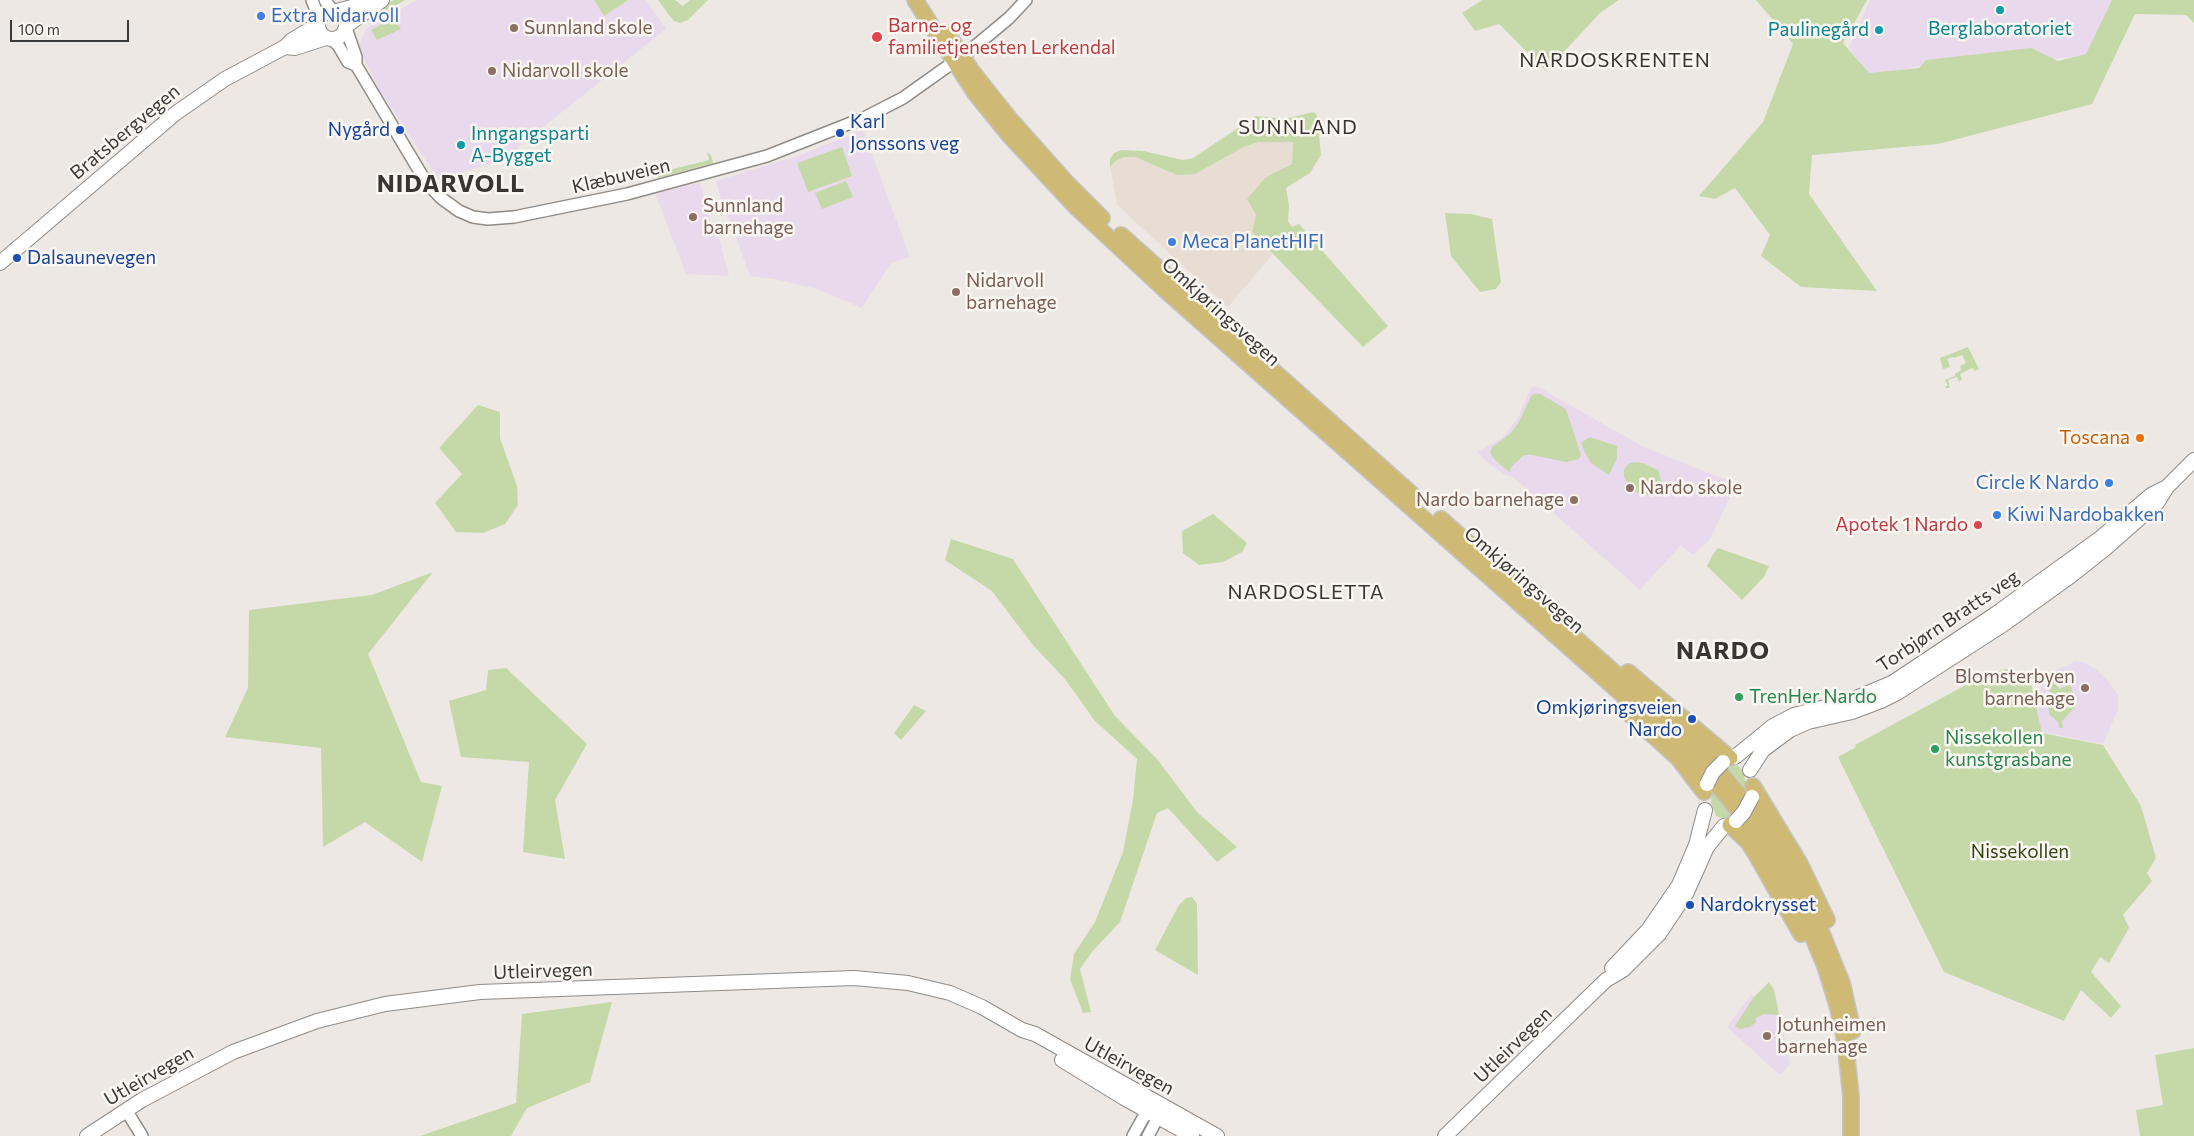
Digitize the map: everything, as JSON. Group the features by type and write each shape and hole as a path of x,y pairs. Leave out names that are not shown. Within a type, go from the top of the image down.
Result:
{"highway":[{"name":"Omkjøringsvegen","path":"915,0 975,93 1009,135 1076,207 1165,290 1593,660"},
{"name":"Omkjøringsvegen","path":"927,0 971,70 1009,118 1098,214 1593,660 1686,751 1731,801 1779,872 1846,996 1855,1039 1861,1096 1861,1136"},
{"path":"1706,788 1678,758 1593,680 1593,660 1611,660 1637,679 1729,759"},
{"path":"1730,824 1753,850 1814,958 1830,964 1836,950 1815,893 1752,792"},
{"name":"Omkjøringsvegen","path":"1830,964 1845,1041 1851,1096 1851,1136"}],"main road":[{"path":"379,2 346,27 340,37 329,39 319,32 318,21 324,12 332,7 349,9 366,3 379,2"},
{"path":"332,7 345,18 346,27"},
{"name":"Bratsbergvegen","path":"0,263 176,113 225,79 285,47 318,21"},
{"name":"Bratsbergvegen","path":"285,47 295,48 329,39"},
{"name":"Torbjørn Bratts veg","path":"1750,770 1763,750 1790,730 1808,722 1869,706 1889,697 2004,624 2106,548 2157,503 2167,487 2194,460"},
{"name":"Torbjørn Bratts veg","path":"1729,759 1773,726 1794,715 1849,701 1892,683 1997,614 2099,539 2152,495 2167,487"},
{"path":"1729,759 1745,761 1750,770 1752,792 1744,812 1730,824 1713,822 1705,810 1706,788 1713,772 1729,759"},
{"name":"Utleirvegen","path":"1606,980 1613,966 1648,930 1679,885 1696,845 1705,810"},
{"name":"Utleirvegen","path":"1445,1136 1606,980 1623,970 1667,924 1687,892 1708,847 1730,824"},
{"name":"Utleirvegen","path":"87,1136 161,1088 210,1062 283,1032 361,1009 452,994 820,979 882,980 908,983 950,993 982,1007 1022,1030 1032,1041 1154,1110 1192,1136"},
{"name":"Utleirvegen","path":"1154,1110 1217,1136"}],"street":[{"path":"312,0 318,21"},
{"path":"967,53 1009,18 1026,0"},
{"name":"Klæbuveien","path":"346,27 356,57 356,65 426,182 434,192 466,214 496,220 627,194 767,156 866,117 903,98 948,66"},
{"name":"Klæbuveien","path":"329,39 338,45 348,62 356,65"},
{"path":"126,1110 142,1136"},
{"path":"1133,1136 1154,1110"},
{"path":"1148,1136 1154,1110"}],"shaded area":[{"name":"Nidarvoll skole","path":"417,0 646,0 666,29 502,160 439,180 380,91 360,51 360,43 367,28"},
{"path":"1870,0 2113,0 2096,55 2047,59 1965,56 1868,77 1849,47"},
{"path":"863,130 910,257 891,263 862,308 817,289 775,279 750,276 730,221 724,211 716,181 800,155"},
{"path":"1259,142 1293,142 1292,164 1266,177 1252,232 1273,254 1228,307 1117,205 1110,167 1117,160 1125,157 1135,157 1177,175 1195,174 1244,147"},
{"path":"700,183 711,223 716,227 729,276 686,274 655,193"},
{"name":"Nardo skole","path":"1532,386 1540,388 1642,446 1736,484 1710,539 1693,555 1681,545 1640,590 1512,476 1505,475 1482,458 1478,452 1502,438 1518,418"},
{"path":"2074,661 2085,663 2098,671 2118,695 2118,710 2103,744 2035,730 2041,687 2049,676"},
{"path":"1769,986 1774,987 1790,1064 1780,1075 1727,1027 1751,995 1753,997"}],"green space":[{"path":"394,0 405,0 369,21 366,15"},
{"path":"594,0 628,0 604,16"},
{"path":"658,0 675,0 683,6 690,0 708,0 688,20 680,23 674,21"},
{"path":"1482,0 1619,0 1601,12 1546,71 1499,24 1475,31 1462,13"},
{"path":"1756,0 1867,0 1843,43 1869,73 1919,68 1926,60 2031,48 2058,61 2086,54 2112,0 2194,0 2194,23 2186,15 2135,14 2092,104 1938,144 1812,155 1809,194 1877,291 1801,287 1761,256 1770,235 1735,188 1715,199 1699,196 1763,122 1793,44"},
{"path":"393,18 401,29 377,40 371,30"},
{"path":"1313,112 1317,115 1321,155 1310,173 1286,188 1289,205 1288,221 1292,227 1299,224 1388,326 1363,347 1252,232 1256,215 1247,199 1266,177 1292,164 1293,142 1259,142 1244,147 1195,174 1177,175 1135,157 1125,157 1117,160 1110,167 1110,159 1114,153 1121,150 1143,151 1183,160 1193,158 1256,116 1285,119"},
{"path":"842,147 852,176 808,192 797,163"},
{"path":"707,152 711,155 713,163 658,178 657,173 709,160"},
{"path":"846,181 853,197 822,209 815,193"},
{"path":"1445,213 1471,214 1492,219 1501,282 1496,289 1480,292 1451,256"},
{"path":"1968,347 1979,369 1975,371 1972,368 1960,374 1962,379 1959,382 1957,377 1948,380 1950,388 1946,388 1945,386 1948,386 1945,380 1955,376 1961,370 1960,366 1966,363 1962,355 1953,357 1947,359 1950,367 1943,369 1940,358"},
{"path":"1540,394 1566,409 1581,455 1579,459 1566,462 1524,455 1512,466 1509,472 1490,453 1492,447 1511,433 1519,422 1531,396"},
{"path":"478,405 500,412 500,438 517,486 518,505 505,524 483,533 456,532 435,503 462,474 439,448"},
{"path":"1590,437 1617,446 1617,458 1609,475 1591,463 1585,453 1581,443"},
{"path":"1634,462 1643,463 1658,470 1662,483 1657,492 1644,496 1630,489 1624,476 1624,470 1628,464"},
{"path":"1213,514 1247,543 1242,552 1223,562 1199,565 1183,553 1182,531"},
{"path":"951,539 1013,559 1115,716 1157,759 1197,812 1237,847 1217,862 1168,808 1157,813 1120,922 1092,952 1080,969 1091,1012 1083,1013 1070,979 1074,954 1095,922 1123,852 1133,800 1137,759 1095,721 1064,678 1032,644 992,591 945,560"},
{"path":"1718,548 1769,566 1764,577 1742,600 1707,566"},
{"path":"433,572 368,654 421,782 442,786 422,862 365,822 323,847 321,748 225,737 248,688 249,610 372,595"},
{"path":"506,668 587,744 555,800 565,859 523,852 529,762 461,757 449,701 486,690 488,670"},
{"name":"Nissekollen","path":"2006,669 2029,674 2042,733 2103,745 2141,806 2156,858 2147,873 2152,881 2123,915 2129,928 2109,963 2100,957 2091,972 2121,1006 2111,1018 2081,990 2064,1021 1944,972 1838,757 1856,747 1855,745 1975,680"},
{"path":"2059,672 2061,675 2054,680 2059,689 2070,684 2077,705 2062,721 2063,728 2059,728 2058,722 2049,714 2050,692 2046,684 2050,682 2051,677"},
{"path":"914,705 926,711 901,740 894,733"},
{"path":"1730,765 1738,766 1744,772 1746,790 1727,767"},
{"path":"1712,789 1733,815 1723,819 1716,816 1711,803"},
{"path":"1192,897 1197,904 1198,975 1155,950 1179,905 1186,898"},
{"path":"1769,982 1774,990 1779,1015 1764,1014 1756,1018 1756,1022 1750,1027 1740,1029 1735,1026 1753,998"},
{"path":"612,1002 590,1082 527,1108 511,1136 420,1136 516,1103 522,1014"},
{"path":"2194,1048 2194,1136 2140,1136 2136,1110 2163,1105 2155,1055"}],"place":[{"name":"Berglaboratoriet","path":"2000,10"},
{"name":"Extra Nidarvoll","path":"261,16"},
{"name":"Sunnland skole","path":"514,28"},
{"name":"Paulinegård","path":"1879,30"},
{"name":"Barne- og familietjenesten Lerkendal","path":"877,37"},
{"name":"Nidarvoll skole","path":"492,71"},
{"name":"Nygård","path":"400,130"},
{"name":"Karl Jonssons veg","path":"840,133"},
{"name":"Inngangsparti A-Bygget","path":"461,145"},
{"name":"Sunnland barnehage","path":"693,217"},
{"name":"Meca PlanetHIFI","path":"1172,242"},
{"name":"Dalsaunevegen","path":"17,258"},
{"name":"Nidarvoll barnehage","path":"956,292"},
{"name":"Toscana","path":"2140,438"},
{"name":"Circle K Nardo","path":"2109,483"},
{"name":"Nardo skole","path":"1630,488"},
{"name":"Nardo barnehage","path":"1574,500"},
{"name":"Kiwi Nardobakken","path":"1997,515"},
{"name":"Apotek 1 Nardo","path":"1978,525"},
{"name":"Blomsterbyen barnehage","path":"2085,688"},
{"name":"TrenHer Nardo","path":"1739,697"},
{"name":"Omkjøringsveien Nardo","path":"1692,719"},
{"name":"Nissekollen kunstgrasbane","path":"1935,749"},
{"name":"Nardokrysset","path":"1690,905"},
{"name":"Jotunheimen barnehage","path":"1767,1036"}],"district":[{"name":"NARDOSKRENTEN","path":"1615,60"},
{"name":"SUNNLAND","path":"1298,127"},
{"name":"NIDARVOLL","path":"451,184"},
{"name":"NARDOSLETTA","path":"1306,592"},
{"name":"NARDO","path":"1723,651"}]}
